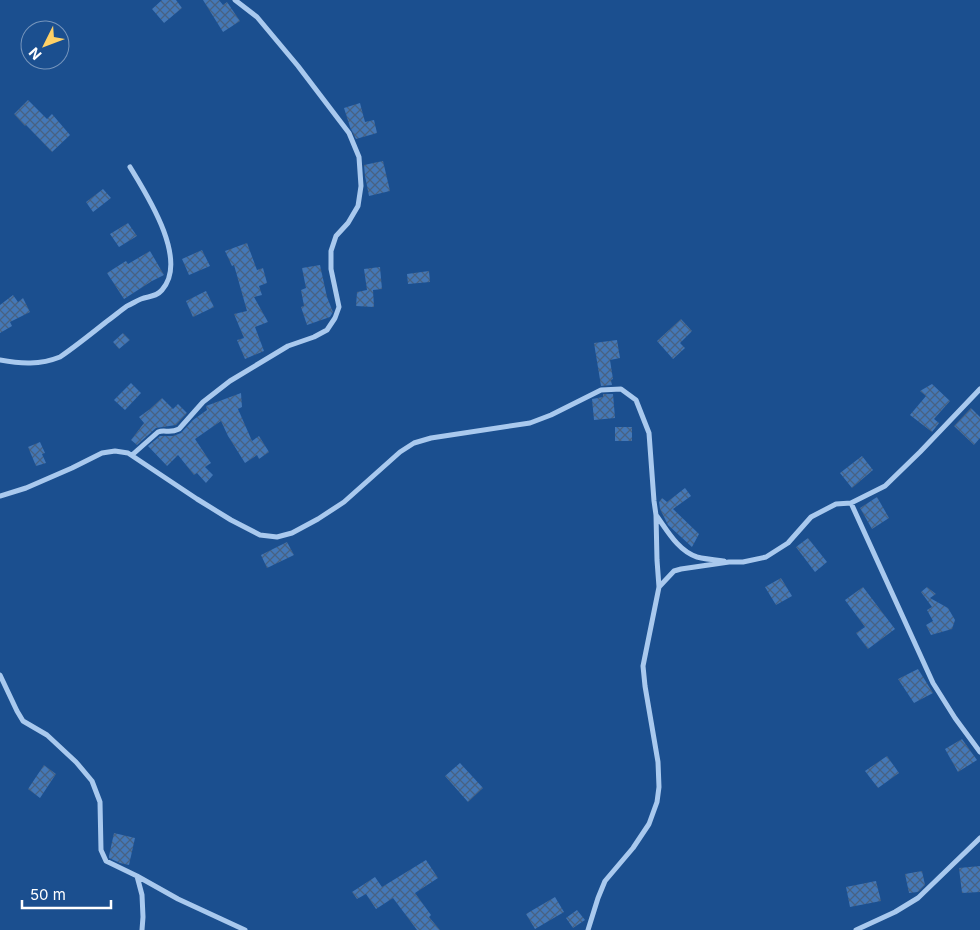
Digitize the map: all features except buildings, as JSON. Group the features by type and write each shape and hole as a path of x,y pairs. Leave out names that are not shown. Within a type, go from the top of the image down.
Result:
{"street":[{"path":"132,455 158,432 178,429 203,402 230,380 288,346 314,337 327,330 335,318 339,307 331,269 331,251 336,236 348,223 358,206 361,186 359,157 348,134 298,66 257,17 235,0"},
{"path":"0,360 19,364 50,361 60,357 126,307 141,299 155,296 162,290 170,270 171,261 167,238 149,199 130,167"},
{"path":"0,496 26,488 102,453 115,451 132,455 231,520 260,535 277,537 292,533 344,502 400,452 414,443 431,438 530,423 551,415 601,390 621,389 636,400 649,433 656,515 656,560 659,587 643,666 660,787 658,802 649,824 634,848 605,881 588,930"},
{"path":"659,587 674,571 766,557 788,543 811,517 836,504 851,503 885,486 980,389"},
{"path":"851,503 933,683 955,718 980,752"},
{"path":"656,515 677,544 690,554 697,557 729,562"},
{"path":"0,675 23,721 47,735 76,762 92,781 100,802 101,850 106,861 178,899 244,930"},
{"path":"856,930 896,912 918,898 980,838"},
{"path":"136,876 142,894 142,930"}]}
